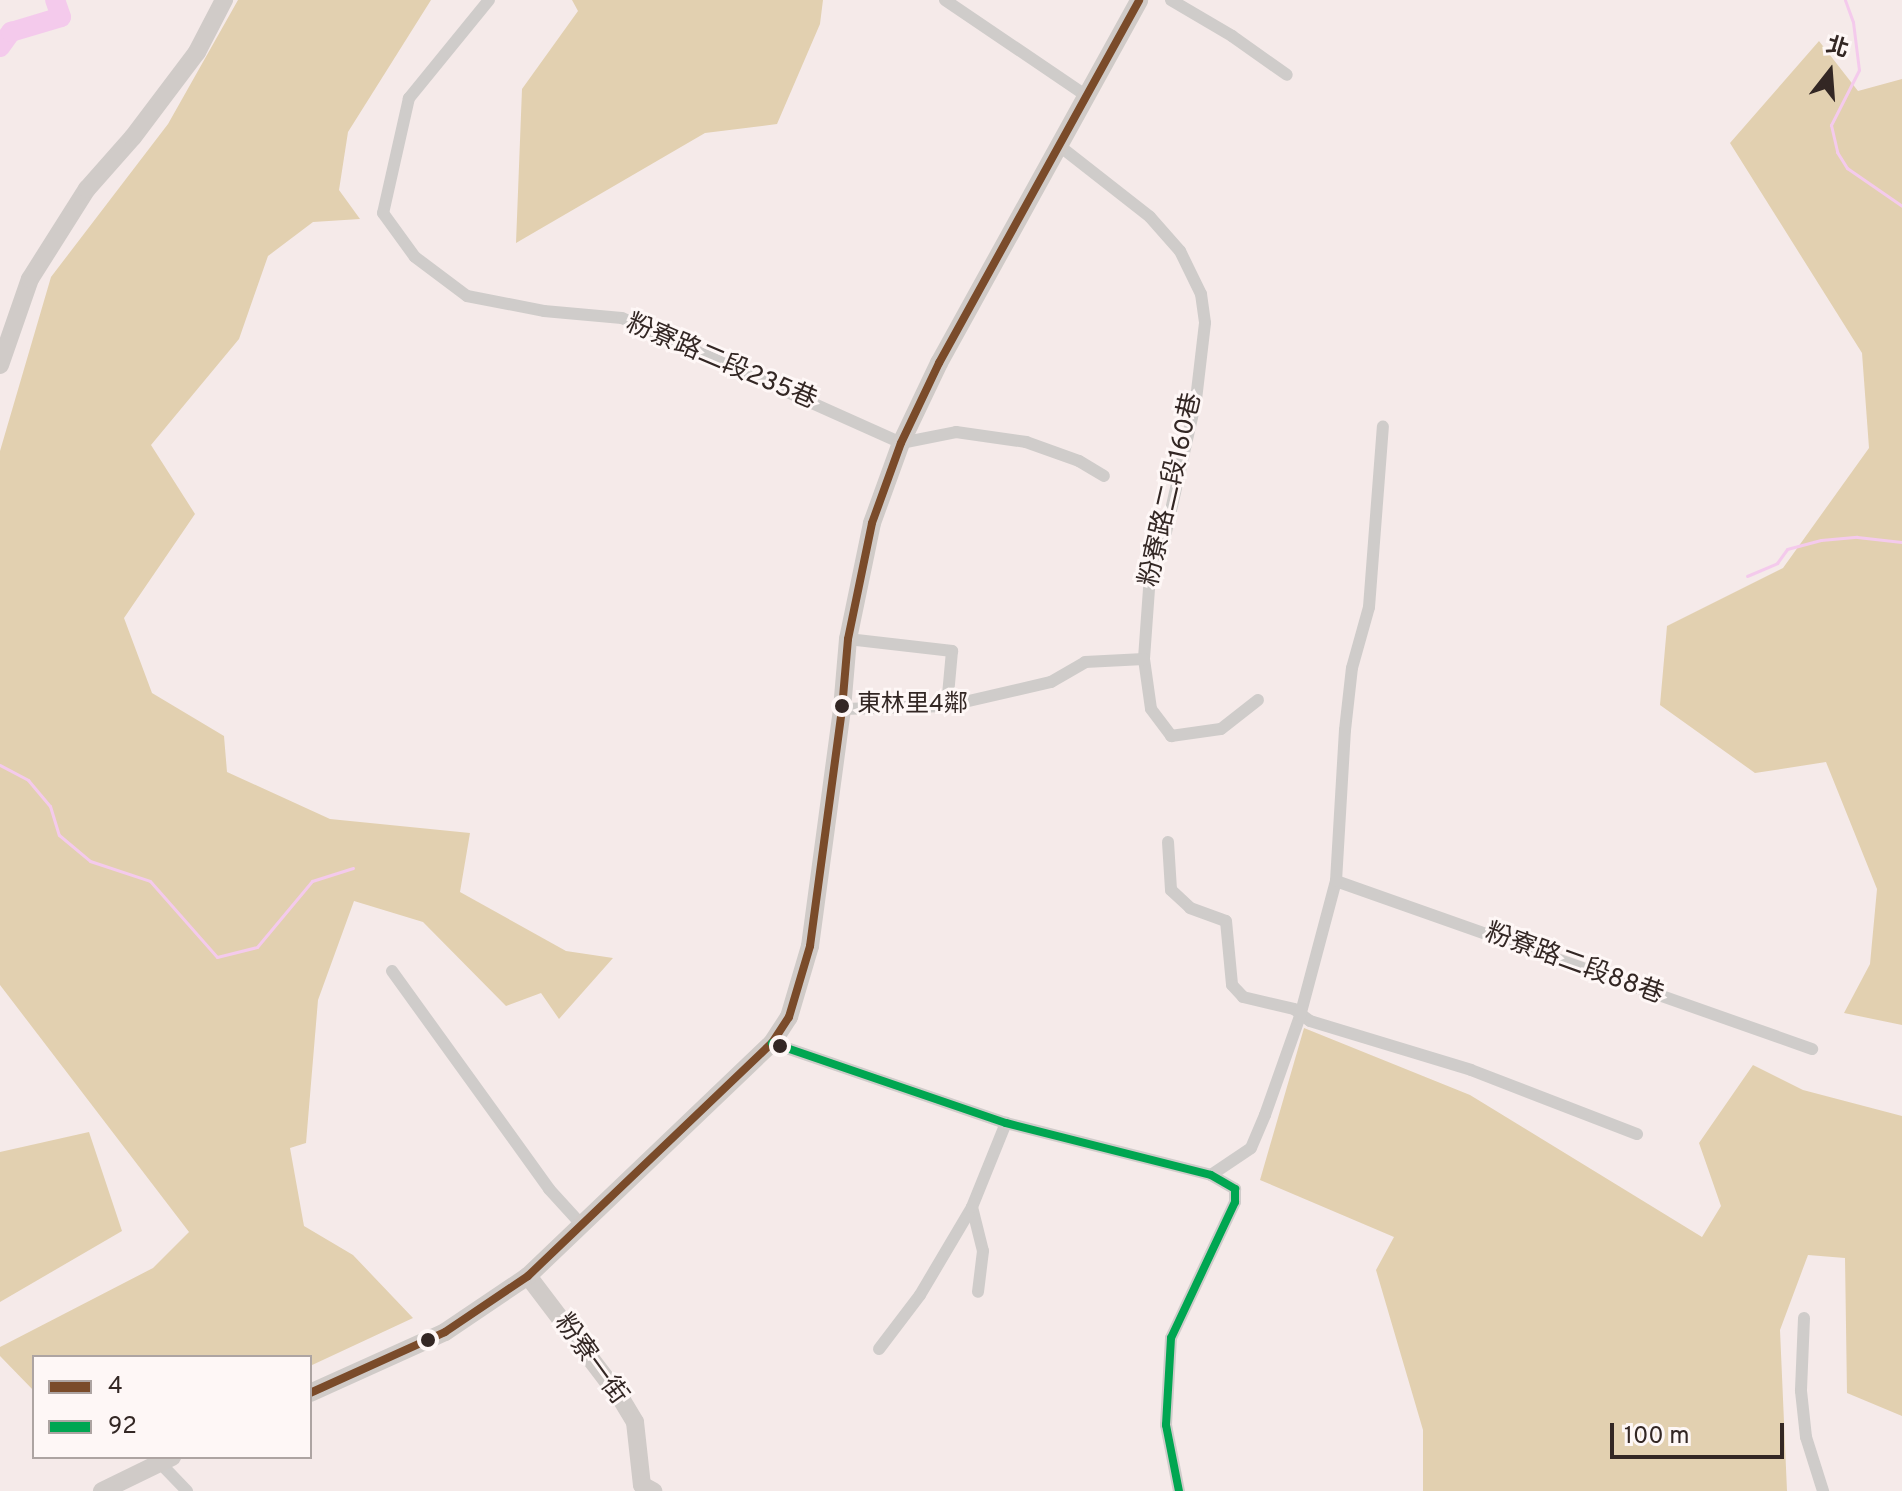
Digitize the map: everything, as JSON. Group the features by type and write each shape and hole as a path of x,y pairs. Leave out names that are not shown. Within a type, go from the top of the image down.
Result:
{"main road":[{"path":"0,365 30,279 87,189 133,137 197,52 224,0"},
{"path":"312,1392 445,1332 528,1276 772,1043 789,1017 810,946 842,709 848,639 872,523 901,443 939,363 1084,94 1139,0"},
{"name":"粉寮一街","path":"528,1276 620,1397 635,1422 642,1485 653,1491"},
{"path":"102,1491 166,1460"}],"street":[{"name":"粉寮路二段235巷","path":"489,0 409,98 383,213 415,257 467,296 544,311 622,318 901,443"},
{"path":"945,0 1084,94"},
{"path":"1171,0 1232,36 1287,75"},
{"name":"粉寮路二段160巷","path":"1057,144 1150,217 1180,251 1201,294 1205,323 1196,400 1166,532 1151,561 1144,659 1151,709 1171,736 1221,729 1258,700"},
{"path":"1211,1175 1251,1148 1300,1016 1336,881 1352,668 1369,607 1383,427"},
{"path":"901,443 956,432 1026,442 1079,461 1104,476"},
{"path":"848,639 952,651 947,706"},
{"path":"842,709 947,706 1051,682 1085,662 1144,659"},
{"path":"1168,842 1171,890 1190,908 1226,921 1232,985 1243,997 1294,1009 1300,1016 1471,1070 1637,1134"},
{"name":"粉寮路二段88巷","path":"1336,881 1812,1049"},
{"path":"392,971 549,1189 581,1224"},
{"path":"772,1043 1006,1123 1211,1175 1235,1189 1235,1202 1171,1338 1166,1425 1179,1491"},
{"path":"879,1349 920,1295 972,1207 1006,1123"},
{"path":"972,1207 983,1251 978,1292"},
{"path":"1804,1318 1801,1391 1806,1437 1823,1491"},
{"path":"166,1460 187,1491"}],"shaded area":[{"path":"238,0 431,0 348,132 339,190 360,219 313,222 268,256 239,339 151,445 195,514 124,618 152,693 224,736 227,772 330,819 470,833 460,892 566,951 613,958 559,1019 541,993 506,1006 423,922 354,901 318,1000 306,1143 290,1148 304,1226 353,1255 413,1318 312,1365 312,1355 32,1355 32,1389 0,1356 0,1347 153,1268 189,1232 0,985 0,451 51,277 168,124"},
{"path":"572,0 823,0 820,24 777,124 705,133 516,243 522,89 578,11"},
{"path":"1819,41 1858,91 1902,79 1902,1025 1844,1013 1870,964 1877,889 1826,762 1755,773 1660,705 1667,626 1783,568 1869,448 1862,353 1730,143"},
{"path":"1304,1028 1470,1095 1702,1237 1721,1206 1699,1143 1753,1065 1803,1090 1902,1116 1902,1416 1847,1393 1845,1258 1808,1255 1780,1330 1787,1491 1423,1491 1423,1430 1376,1270 1394,1237 1260,1180"},
{"path":"89,1132 122,1231 0,1302 0,1152"}],"waterway":[{"path":"0,47 11,32 61,17 55,0"},
{"path":"1845,0 1853,22 1859,70 1831,125 1837,152 1847,168 1902,206"},
{"path":"1747,576 1777,563 1787,549 1821,540 1857,537 1902,542"},
{"path":"0,765 28,780 50,806 59,835 90,861 150,881 217,957 257,947 312,881 353,868"}],"transit line":[{"name":"4","path":"312,1392 445,1332 528,1276 772,1043 789,1017 810,946 842,709 848,639 872,523 901,443 939,363 1139,0"},
{"name":"92","path":"772,1043 1006,1123 1211,1175 1235,1189 1235,1202 1171,1338 1166,1425 1179,1491"}],"place":[{"name":"東林里4鄰","path":"842,706"}]}
